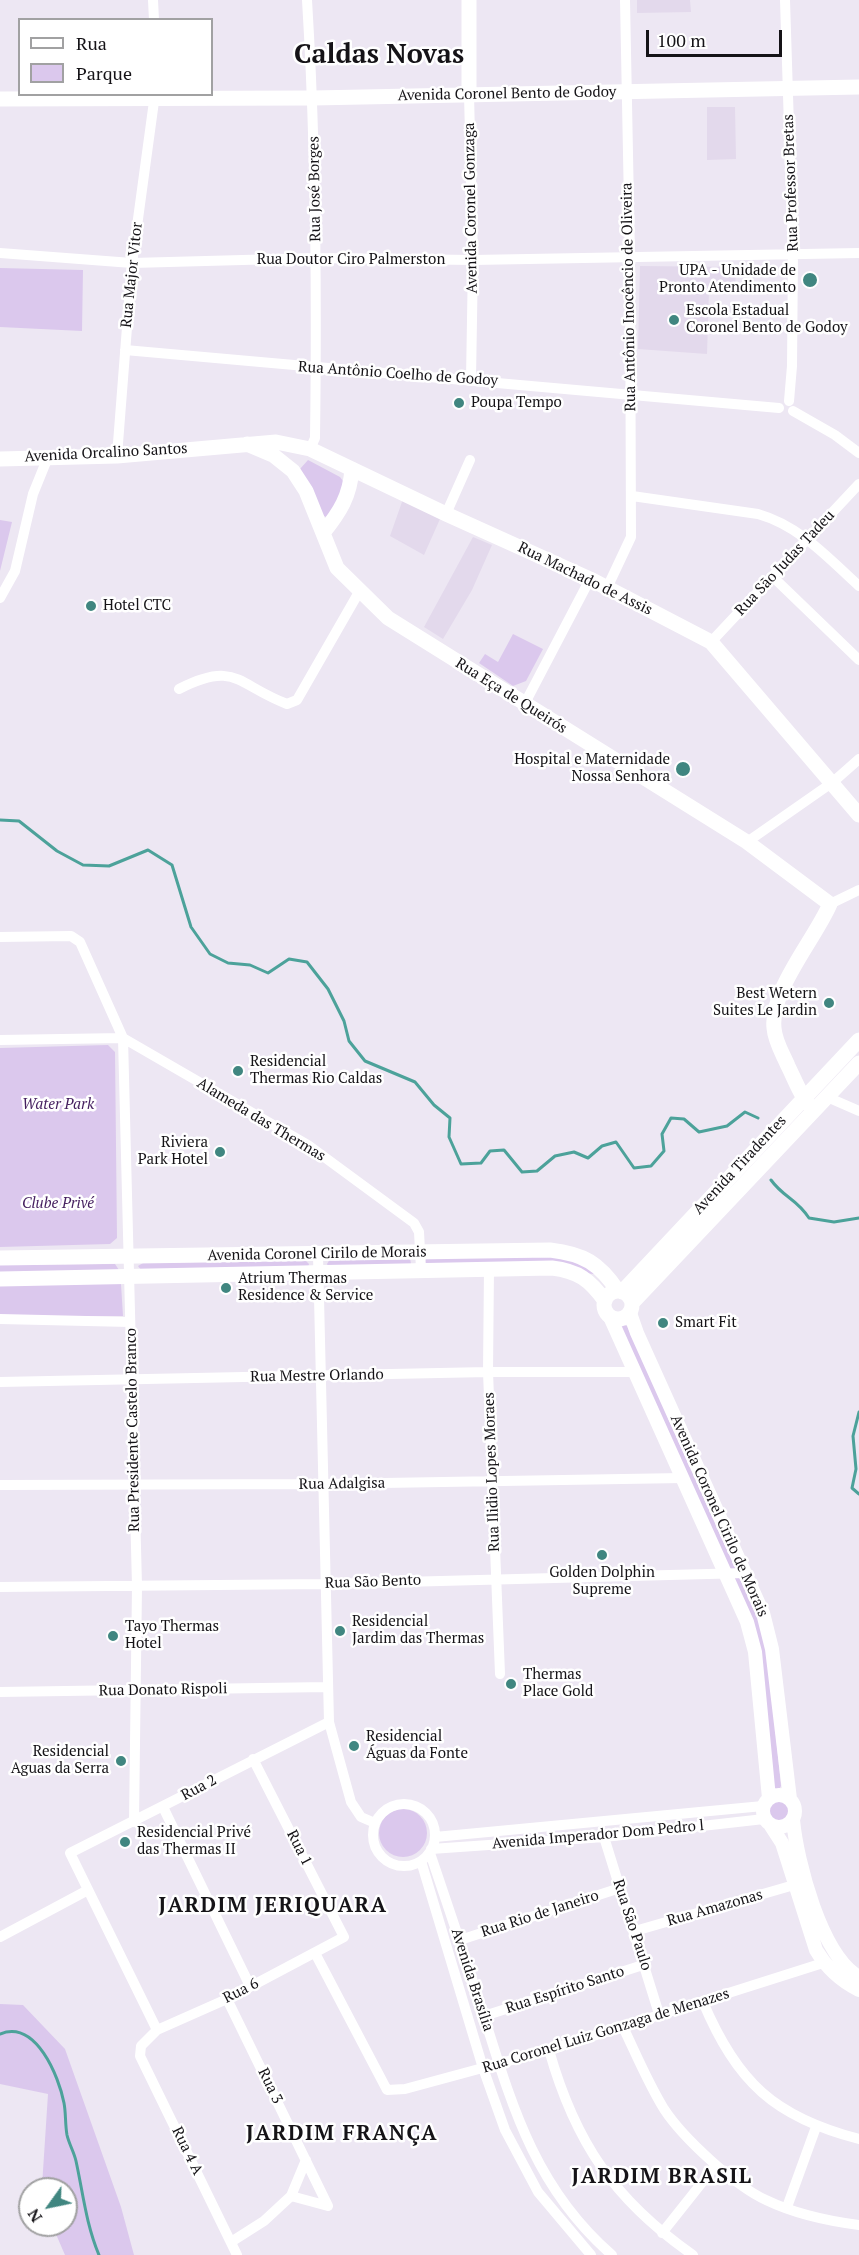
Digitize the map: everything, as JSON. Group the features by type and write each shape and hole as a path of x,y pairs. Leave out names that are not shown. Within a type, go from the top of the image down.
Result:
{"main road":[{"name":"Avenida Coronel Gonzaga","path":"469,0 469,94"},
{"name":"Avenida Coronel Bento de Godoy","path":"0,99 155,96 313,98 859,87"},
{"name":"Rua Machado de Assis","path":"247,444 276,442 310,449 590,579 711,642 859,815"},
{"name":"Avenida Orcalino Santos","path":"0,459 117,456 247,444"},
{"name":"Rua Eça de Queirós","path":"247,444 273,455 293,471 306,491 337,568 387,618 747,842 830,904"},
{"path":"293,471 299,459 310,449"},
{"path":"323,533 342,509 350,487 352,469"},
{"path":"814,1110 803,1097 777,1041 774,1018 793,969 820,927 830,904"},
{"name":"Avenida Tiradentes","path":"626,1300 803,1097 859,1040"},
{"name":"Avenida Tiradentes","path":"626,1300 859,1063"},
{"name":"Avenida Coronel Cirilo de Morais","path":"0,1258 550,1250 577,1254 604,1271 626,1300"},
{"name":"Avenida Coronel Cirilo de Morais","path":"0,1279 421,1269 569,1270 593,1284 605,1301"},
{"path":"593,1284 604,1271"},
{"path":"610,1294 626,1300 623,1318 610,1317 605,1310 605,1301 610,1294"}],"street":[{"path":"153,0 154,18"},
{"name":"Rua José Borges","path":"308,0 313,98 316,258 315,438 310,449"},
{"name":"Rua Antônio Inocêncio de Oliveira","path":"607,588 631,537 630,256 625,0"},
{"name":"Rua Professor Bretas","path":"785,0 793,253 791,406"},
{"name":"Avenida Coronel Gonzaga","path":"469,94 473,260 471,379"},
{"name":"Rua Major Vitor","path":"117,456 132,263 155,96"},
{"name":"Rua Doutor Ciro Palmerston","path":"0,253 132,263 316,258 473,260 859,253"},
{"name":"Rua Antônio Coelho de Godoy","path":"124,350 315,369 471,379 779,408 782,402 791,406"},
{"path":"791,406 859,453"},
{"path":"0,598 15,571 33,494 48,457"},
{"path":"446,514 470,460"},
{"name":"Rua São Judas Tadeu","path":"711,642 859,484"},
{"path":"632,496 758,514 776,519 807,538 859,586"},
{"path":"774,577 859,660"},
{"path":"524,705 590,579"},
{"path":"179,689 217,674 244,681 287,704 297,700 359,592"},
{"path":"747,842 833,782 859,759"},
{"path":"830,904 859,890"},
{"path":"0,937 71,936 80,942 86,950 123,1038 0,1040"},
{"name":"Alameda das Thermas","path":"123,1038 308,1144 414,1223 419,1232 421,1269"},
{"name":"Rua Presidente Castelo Branco","path":"123,1038 133,1379 136,1586 134,1822"},
{"path":"826,1097 859,1110"},
{"path":"318,1255 329,1722 351,1802 361,1817 375,1823"},
{"name":"Rua Ilidio Lopes Moraes","path":"489,1269 488,1372 500,1674"},
{"name":"Avenida Coronel Cirilo de Morais","path":"626,1300 637,1333 763,1613 772,1649 790,1799 795,1809 793,1820 813,1908 837,1958 859,1977"},
{"name":"Avenida Coronel Cirilo de Morais","path":"610,1317 752,1636 767,1812 779,1836 808,1931 823,1963 859,1990"},
{"path":"0,1319 130,1322"},
{"name":"Rua Mestre Orlando","path":"0,1382 488,1372 633,1372"},
{"name":"Rua Adalgisa","path":"0,1485 323,1484 683,1478"},
{"name":"Rua São Bento","path":"0,1587 326,1584 746,1573"},
{"name":"Rua Donato Rispoli","path":"0,1692 327,1687"},
{"name":"Rua 2","path":"88,1890 70,1853 163,1808 253,1759 329,1722"},
{"name":"Rua 1","path":"253,1759 344,1937"},
{"path":"790,1799 780,1794 767,1812 785,1826 793,1820"},
{"path":"396,1804 415,1806 430,1818 435,1837 430,1851 421,1861 402,1866 384,1859 374,1843 375,1823 380,1815 396,1804"},
{"path":"163,1808 250,1986"},
{"name":"Avenida Imperador Dom Pedro l","path":"430,1851 604,1837 767,1812"},
{"name":"Avenida Imperador Dom Pedro l","path":"435,1837 767,1812"},
{"name":"Rua São Paulo","path":"604,1837 646,1964 659,2014"},
{"name":"Avenida Brasília","path":"430,1851 498,2064 531,2152 565,2204 591,2237 612,2255"},
{"name":"Avenida Brasília","path":"421,1861 483,2068 506,2130 524,2169 538,2192 591,2255"},
{"name":"Rua Amazonas","path":"635,1931 794,1886"},
{"name":"Rua Rio de Janeiro","path":"460,1940 620,1888"},
{"path":"0,1937 88,1890 156,2030"},
{"name":"Rua 6","path":"141,2046 156,2030 227,1999 344,1937"},
{"name":"Rua Coronel Luiz Gonzaga de Menazes","path":"315,1953 387,2090 405,2090 549,2050 823,1963"},
{"name":"Rua Espírito Santo","path":"484,2016 646,1964"},
{"name":"Rua 3","path":"227,1999 328,2206 291,2196"},
{"path":"703,2002 720,2042 746,2078 778,2107 816,2127 859,2139"},
{"path":"623,2027 665,2110 693,2144 716,2165 765,2200 823,2220 859,2225"},
{"name":"Rua 4 A","path":"141,2046 140,2056 237,2255"},
{"path":"549,2050 572,2119 597,2162 626,2197 662,2233 693,2255"},
{"path":"787,2207 816,2127"},
{"path":"231,2242 264,2221 291,2196 306,2160"},
{"path":"662,2233 716,2165"}],"shaded area":[{"path":"637,0 690,0 691,12 637,13"},
{"path":"707,107 735,107 736,159 707,160"},
{"name":"Escola Estadual Coronel Bento de Godoy","path":"640,266 736,267 735,290 709,290 707,354 638,349"},
{"path":"403,499 440,519 424,555 390,536"},
{"path":"473,537 492,545 472,590 443,639 424,627"}],"green space":[{"path":"0,268 83,270 82,331 0,327"},
{"path":"308,460 340,477 343,481 343,499 326,517 322,515 300,469"},
{"path":"0,520 12,522 0,571"},
{"path":"513,634 543,649 526,681 513,686 479,663 485,654 498,662"},
{"path":"108,1045 115,1052 117,1238 110,1244 0,1247 0,1048"},
{"path":"553,1257 581,1262 596,1274 425,1264 426,1258"},
{"path":"410,1258 411,1264 328,1266 327,1264 330,1259"},
{"path":"305,1260 309,1264 308,1267 141,1270 138,1266 143,1263"},
{"path":"115,1264 119,1270 0,1273 0,1265"},
{"path":"0,1284 121,1284 123,1316 0,1316"},
{"path":"621,1323 627,1326 753,1601 767,1647 781,1786 778,1791 774,1787 759,1649 619,1325"},
{"path":"779,1800 787,1803 790,1811 787,1819 779,1822 771,1819 768,1811 771,1803"},
{"path":"398,1809 408,1809 420,1816 427,1828 427,1838 420,1850 408,1857 398,1857 383,1846 379,1838 379,1828 390,1813"},
{"path":"0,2004 23,2005 65,2049 121,2207 134,2255 65,2255 57,2237 78,2237 78,2177 43,2177 48,2094 0,2084"}],"waterway":[{"path":"0,820 19,821 57,851 83,865 109,866 148,850 172,865 191,927 210,954 228,963 250,965 268,973 289,959 307,962 328,989 344,1021 349,1041 365,1061 415,1082 434,1105 450,1118 449,1137 461,1164 481,1163 490,1151 504,1150 522,1172 537,1171 555,1156 574,1152 588,1158 602,1146 616,1142 634,1168 651,1166 664,1151 662,1134 671,1118 684,1119 699,1132 727,1126 745,1112 758,1118"},
{"path":"771,1180 809,1218 834,1222 859,1218"},
{"path":"859,1412 853,1436 856,1469 852,1488 859,1494"},
{"path":"0,2034 13,2032 24,2035 35,2042 44,2053 57,2079 65,2107 67,2135 75,2158 88,2220 99,2255"}],"place":[{"name":"UPA - Unidade de Pronto Atendimento","path":"810,280"},
{"name":"Escola Estadual Coronel Bento de Godoy","path":"674,320"},
{"name":"Poupa Tempo","path":"459,403"},
{"name":"Hotel CTC","path":"91,606"},
{"name":"Hospital e Maternidade Nossa Senhora","path":"683,769"},
{"name":"Best Wetern Suites Le Jardin","path":"829,1003"},
{"name":"Residencial Thermas Rio Caldas","path":"238,1071"},
{"name":"Riviera Park Hotel","path":"220,1152"},
{"name":"Atrium Thermas Residence & Service","path":"226,1288"},
{"name":"Smart Fit","path":"663,1323"},
{"name":"Golden Dolphin Supreme","path":"602,1555"},
{"name":"Residencial Jardim das Thermas","path":"340,1631"},
{"name":"Tayo Thermas Hotel","path":"113,1636"},
{"name":"Thermas Place Gold","path":"511,1684"},
{"name":"Residencial Águas da Fonte","path":"354,1746"},
{"name":"Residencial Aguas da Serra","path":"121,1761"},
{"name":"Residencial Privé das Thermas II","path":"125,1842"}],"district":[{"name":"Caldas Novas","path":"379,55"},
{"name":"JARDIM JERIQUARA","path":"273,1906"},
{"name":"JARDIM FRANÇA","path":"342,2134"},
{"name":"JARDIM BRASIL","path":"662,2177"}],"park label":[{"name":"Water Park","path":"58,1105"},
{"name":"Clube Privé","path":"58,1204"}]}
